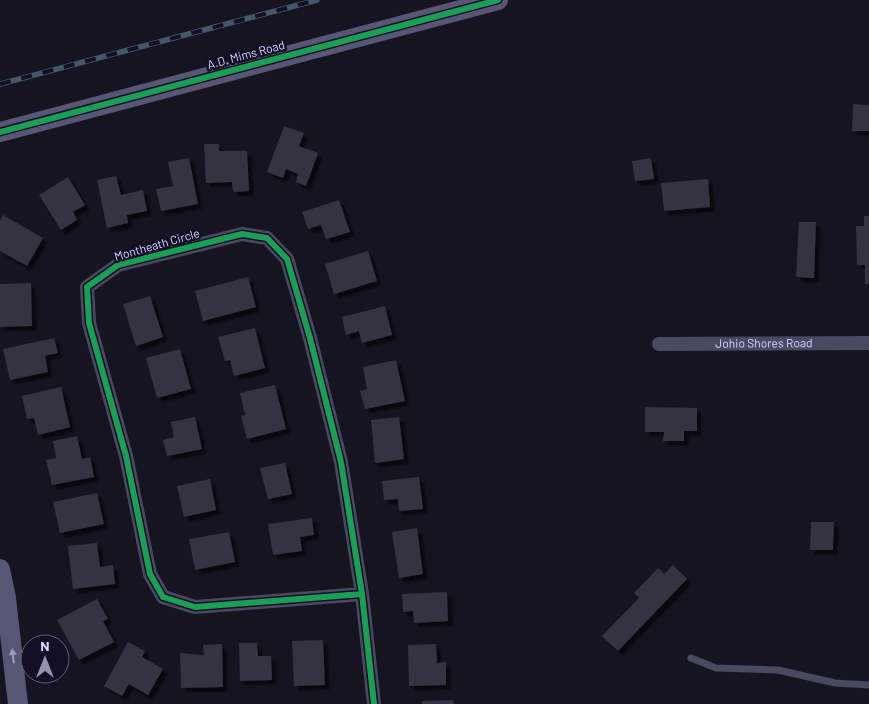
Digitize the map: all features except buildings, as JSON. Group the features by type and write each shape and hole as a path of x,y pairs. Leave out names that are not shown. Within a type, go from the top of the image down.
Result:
{"street":[{"name":"A.D. Mims Road","path":"0,132 498,0"},
{"name":"Montheath Circle","path":"362,594 195,607 163,596 150,574 126,456 89,323 87,287 118,265 242,234 267,238 286,259 310,338 341,462 362,594 374,704"},
{"name":"Johio Shores Road","path":"659,344 869,343"},
{"path":"0,569 6,598 18,704"}],"lane":[{"path":"691,658 716,668 778,670 834,683 869,685"}],"railway":[{"path":"0,84 317,0"}],"cycle path":[{"path":"0,132 498,0"},
{"path":"362,594 195,607 163,597 150,574 126,456 89,323 87,287 118,265 242,234 267,238 287,259 310,338 341,462 362,594 374,704"}]}
